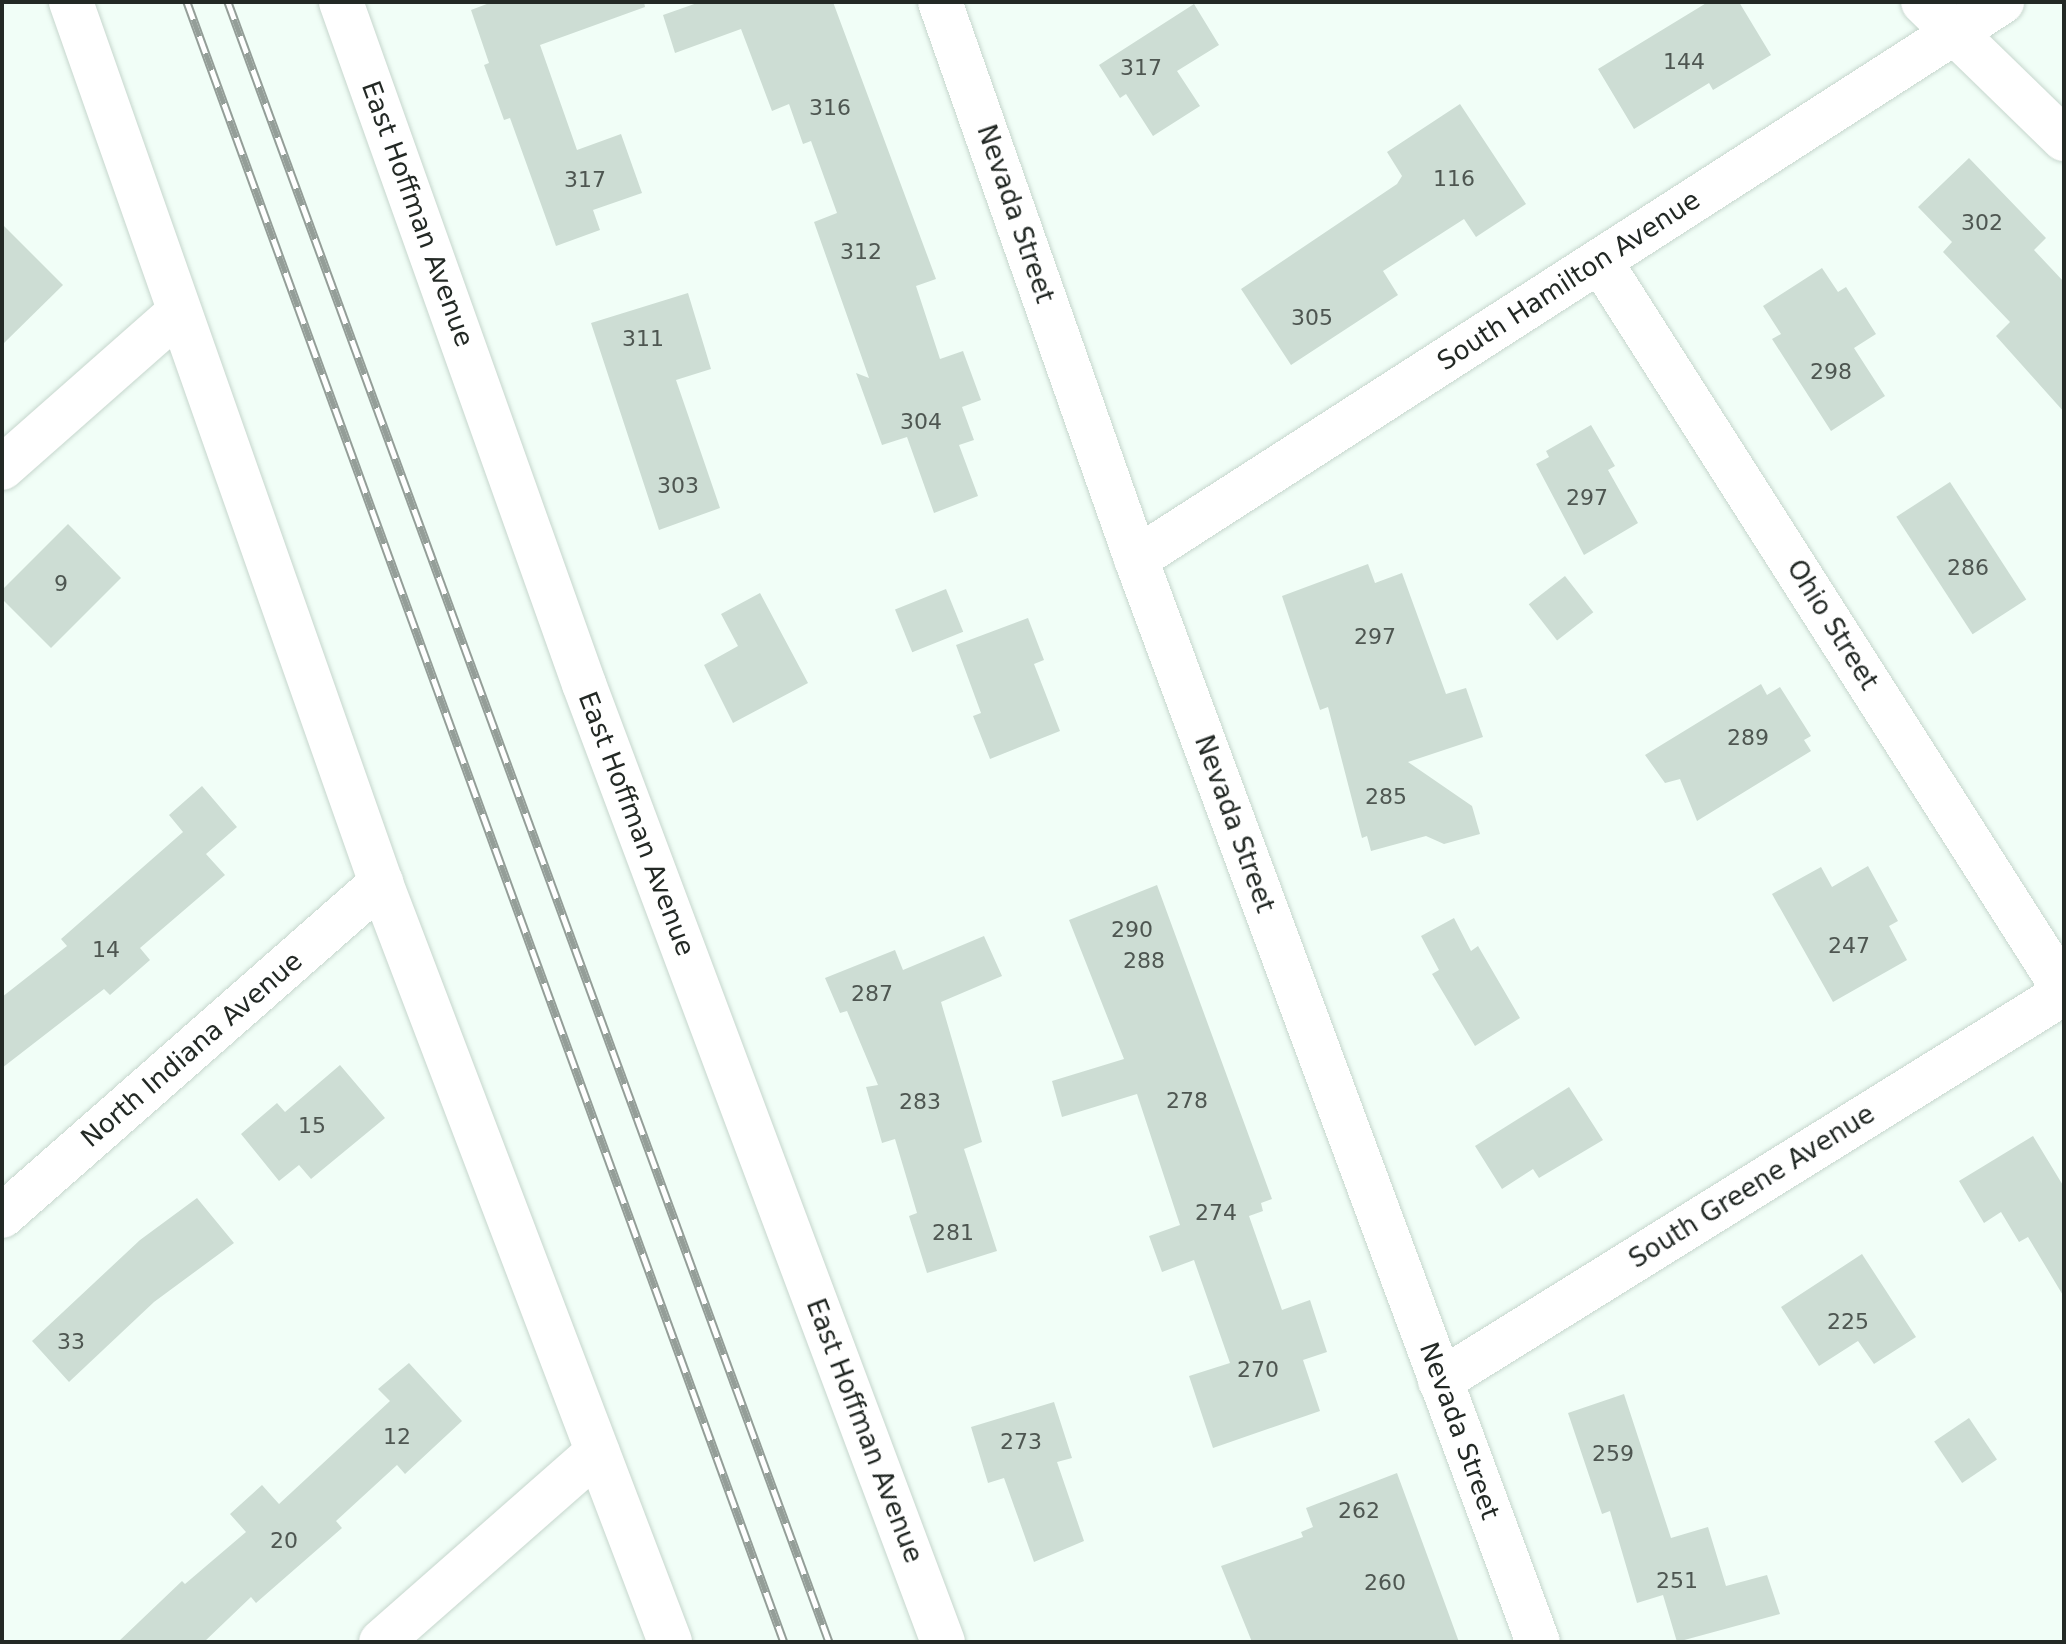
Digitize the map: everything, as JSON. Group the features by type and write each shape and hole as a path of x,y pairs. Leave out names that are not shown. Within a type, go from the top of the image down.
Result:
{"street":[{"path":"71,2 381,883 670,1642"},
{"name":"East Hoffman Avenue","path":"341,2 584,684 943,1642"},
{"name":"Nevada Street","path":"940,2 1136,559 1538,1642"},
{"path":"1923,2 2064,139"},
{"name":"South Hamilton Avenue","path":"1136,559 2002,2"},
{"name":"Ohio Street","path":"1600,261 2064,991"},
{"path":"2,468 178,313"},
{"name":"North Indiana Avenue","path":"2,1216 381,883"},
{"name":"South Greene Avenue","path":"1440,1381 2064,991"},
{"path":"381,1642 597,1452"}],"building":[{"path":"492,2 644,2 645,7 540,45 577,150 621,134 642,193 593,210 600,230 556,246 510,118 504,120 484,65 489,63 471,10"},
{"path":"700,2 833,2 936,279 916,286 940,359 963,351 981,400 962,407 974,440 959,445 978,496 934,513 907,437 882,445 856,373 869,378 814,222 837,213 811,141 803,144 789,104 772,111 741,29 675,53 663,15"},
{"path":"1708,2 1739,2 1771,55 1713,90 1709,83 1634,129 1598,69"},
{"path":"1194,4 1219,45 1177,71 1200,106 1153,136 1126,94 1120,98 1099,65"},
{"path":"1460,104 1526,204 1476,237 1464,219 1383,271 1398,295 1291,365 1241,289 1397,184 1402,176 1387,152"},
{"path":"1969,158 2046,238 2034,250 2064,282 2064,412 1996,336 2010,322 1943,252 1952,242 1918,207"},
{"path":"2,224 63,285 2,345"},
{"path":"1822,268 1838,292 1846,287 1876,334 1854,348 1885,396 1831,431 1772,339 1781,334 1763,306"},
{"path":"688,293 711,369 676,380 720,508 659,530 591,323"},
{"path":"1591,425 1615,466 1608,470 1638,523 1584,555 1536,464 1549,457 1546,451"},
{"path":"1950,482 2026,599 1973,634 1896,517"},
{"path":"68,524 121,578 51,648 2,599 2,590"},
{"path":"1368,564 1375,583 1402,573 1446,694 1466,688 1483,737 1408,762 1472,806 1480,834 1444,844 1426,836 1371,851 1367,836 1362,838 1328,707 1320,710 1282,596"},
{"path":"1565,576 1593,612 1557,641 1529,604"},
{"path":"946,589 963,632 912,652 895,610"},
{"path":"760,593 808,683 733,723 704,665 738,646 721,614"},
{"path":"1028,618 1044,660 1034,664 1060,731 990,759 973,716 981,713 956,645"},
{"path":"1761,684 1767,695 1780,687 1811,736 1804,740 1811,751 1697,821 1680,779 1665,783 1645,755"},
{"path":"202,786 237,827 206,854 225,875 140,948 150,960 110,995 104,989 2,1068 2,997 67,946 61,939 183,832 169,815"},
{"path":"1868,866 1898,921 1889,926 1907,960 1833,1002 1772,894 1821,867 1832,887"},
{"path":"1157,885 1272,1199 1261,1203 1263,1211 1249,1216 1282,1310 1310,1300 1327,1352 1303,1360 1320,1411 1213,1448 1189,1376 1230,1363 1194,1260 1162,1272 1149,1236 1180,1225 1137,1094 1062,1117 1052,1081 1124,1059 1069,920"},
{"path":"1454,918 1471,951 1478,946 1520,1018 1475,1046 1432,974 1439,970 1421,936"},
{"path":"984,936 1002,976 941,1002 982,1142 964,1149 997,1251 927,1273 909,1216 917,1213 895,1139 882,1143 866,1087 878,1085 847,1011 840,1013 825,978 895,950 903,970"},
{"path":"340,1065 385,1118 311,1179 299,1165 279,1181 241,1134 277,1103 285,1112"},
{"path":"1569,1087 1603,1140 1539,1178 1533,1169 1502,1189 1475,1146"},
{"path":"2033,1136 2064,1187 2064,1297 2028,1237 2019,1242 2001,1212 1984,1223 1959,1181"},
{"path":"197,1198 234,1243 154,1302 69,1382 32,1341 140,1240"},
{"path":"1862,1254 1916,1337 1874,1364 1858,1341 1819,1366 1781,1307"},
{"path":"409,1363 462,1421 405,1474 397,1465 336,1521 342,1528 256,1603 251,1597 204,1642 118,1642 182,1581 185,1584 246,1532 230,1514 262,1485 279,1504 390,1401 378,1389"},
{"path":"1624,1394 1671,1538 1708,1527 1726,1586 1767,1575 1780,1614 1677,1642 1663,1595 1637,1603 1610,1511 1602,1514 1568,1413"},
{"path":"1054,1402 1072,1458 1057,1462 1084,1541 1034,1562 1004,1478 988,1483 971,1427"},
{"path":"1969,1418 1997,1459 1962,1483 1934,1441"},
{"path":"1397,1473 1459,1642 1252,1642 1221,1566 1303,1537 1301,1532 1313,1527 1306,1508"}],"railway":[{"path":"187,2 784,1642"},
{"path":"228,2 829,1642"}]}
